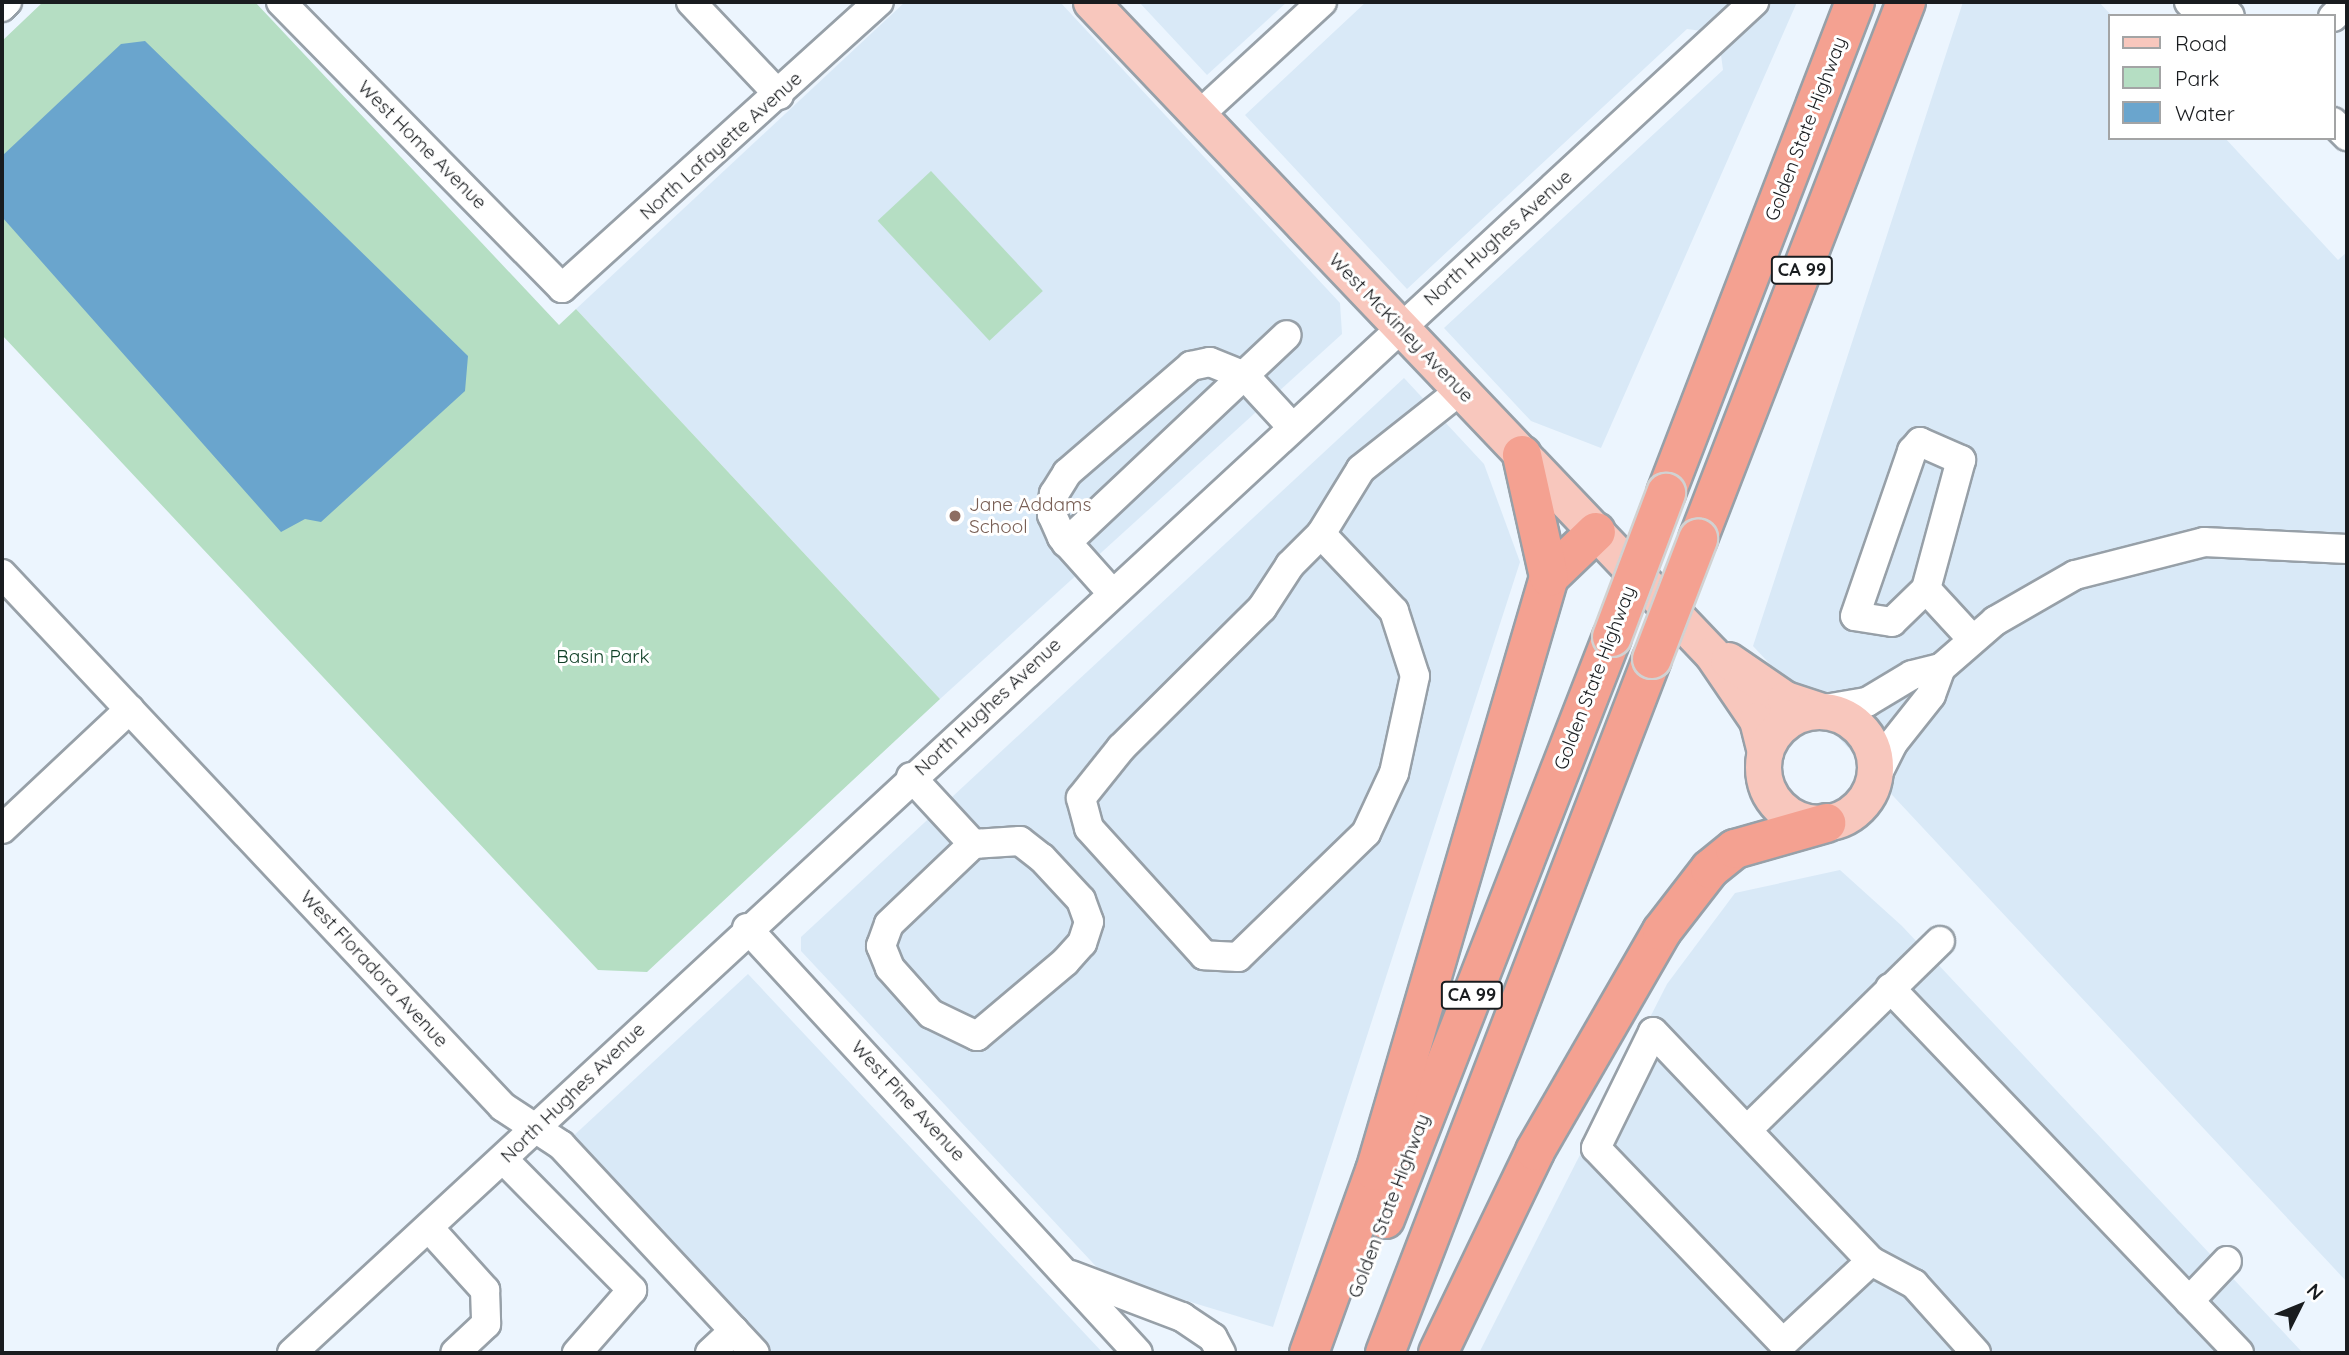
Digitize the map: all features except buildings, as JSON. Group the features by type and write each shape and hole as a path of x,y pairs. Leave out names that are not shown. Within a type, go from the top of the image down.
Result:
{"highway":[{"name":"Golden State Highway","path":"1332,1353 1612,637 1855,2"},
{"name":"CA 99","path":"1385,1353 1906,2"},
{"path":"1309,1353 1375,1171 1549,577 1522,454"},
{"path":"1549,577 1596,532"},
{"path":"1438,1353 1535,1151 1662,931 1710,869 1735,849 1826,823"}],"main road":[{"name":"West McKinley Avenue","path":"1091,2 1712,654 1757,720 1765,752 1765,779 1777,804 1791,816 1826,823"},
{"name":"West McKinley Avenue","path":"1712,654 1785,699 1851,720 1864,732 1874,755 1874,780"},
{"path":"1765,752 1785,722 1819,710"},
{"path":"1826,823 1857,809 1874,780"}],"street":[{"path":"2,7 7,2"},
{"name":"West Home Avenue","path":"281,2 562,288"},
{"path":"691,2 779,95"},
{"name":"North Lafayette Avenue","path":"562,288 879,2"},
{"path":"1199,115 1322,2"},
{"name":"North Hughes Avenue","path":"292,1353 503,1159 747,928 1754,2"},
{"path":"2206,14 2224,10 2228,14"},
{"path":"1066,543 1287,335"},
{"path":"1112,593 1066,543 1052,515 1054,494 1067,473 1191,366 1227,364 1245,376 1292,427"},
{"path":"1321,534 1394,611 1415,676 1394,773 1366,833 1238,957 1204,955 1089,828 1081,798 1121,748 1262,608 1290,565 1321,534 1361,469 1462,389"},
{"path":"1920,442 1952,451 1962,468 1926,589 1892,622 1855,616 1912,451 1920,442"},
{"path":"1874,780 1893,743 1931,695 1941,668 1972,639 2048,589 2140,554 2240,541 2347,548"},
{"name":"West Floradora Avenue","path":"2,574 503,1107 561,1145 754,1353"},
{"path":"1926,589 1972,639"},
{"path":"1819,710 1867,702 1912,676 1941,668"},
{"path":"2,829 130,709"},
{"path":"911,777 973,844"},
{"path":"1020,841 1081,900 1089,922 1082,943 1065,962 977,1036 953,1030 932,1014 890,968 881,946 889,924 973,844 1020,841"},
{"name":"West Pine Avenue","path":"747,928 1138,1353"},
{"path":"1747,1130 1889,988 1940,941"},
{"path":"1889,988 2239,1353"},
{"path":"1871,1261 1777,1348 1597,1148 1653,1032 1871,1261 1914,1284 1976,1353"},
{"path":"503,1159 632,1290 577,1353"},
{"path":"429,1228 485,1290 486,1324 455,1353"},
{"path":"2189,1301 2227,1261"},
{"name":"West Pine Avenue","path":"1068,1274 1189,1320 1213,1338 1221,1353"},
{"path":"710,1353 734,1331"}],"shaded area":[{"name":"Jane Addams School","path":"905,2 1060,2 1340,303 1342,334 940,699 576,309"},
{"path":"1139,2 1287,2 1207,75"},
{"path":"1366,2 1797,2 1601,448 1531,421 1444,328 1723,70 1720,47 1702,31 1687,29 1407,289 1245,115"},
{"path":"1963,2 2099,2 2110,14 2108,14 2108,140 2227,140 2338,260 2347,252 2347,1282 1753,646"},
{"path":"1404,378 1484,464 1520,562 1273,1327 1105,1276 801,951 801,937"},
{"path":"1840,870 1902,926 2303,1353 1479,1353 1667,984 1735,893"},
{"path":"748,974 1103,1353 769,1353 569,1140"}],"green space":[{"name":"Basin Park","path":"43,2 255,2 559,325 576,309 940,699 647,972 598,970 2,335 2,41"},
{"path":"931,171 1043,291 989,341 878,221"}],"water":[{"path":"145,41 468,356 465,391 321,522 305,519 281,532 2,217 2,156 121,44"}],"place":[{"name":"Jane Addams School","path":"955,516"}]}
